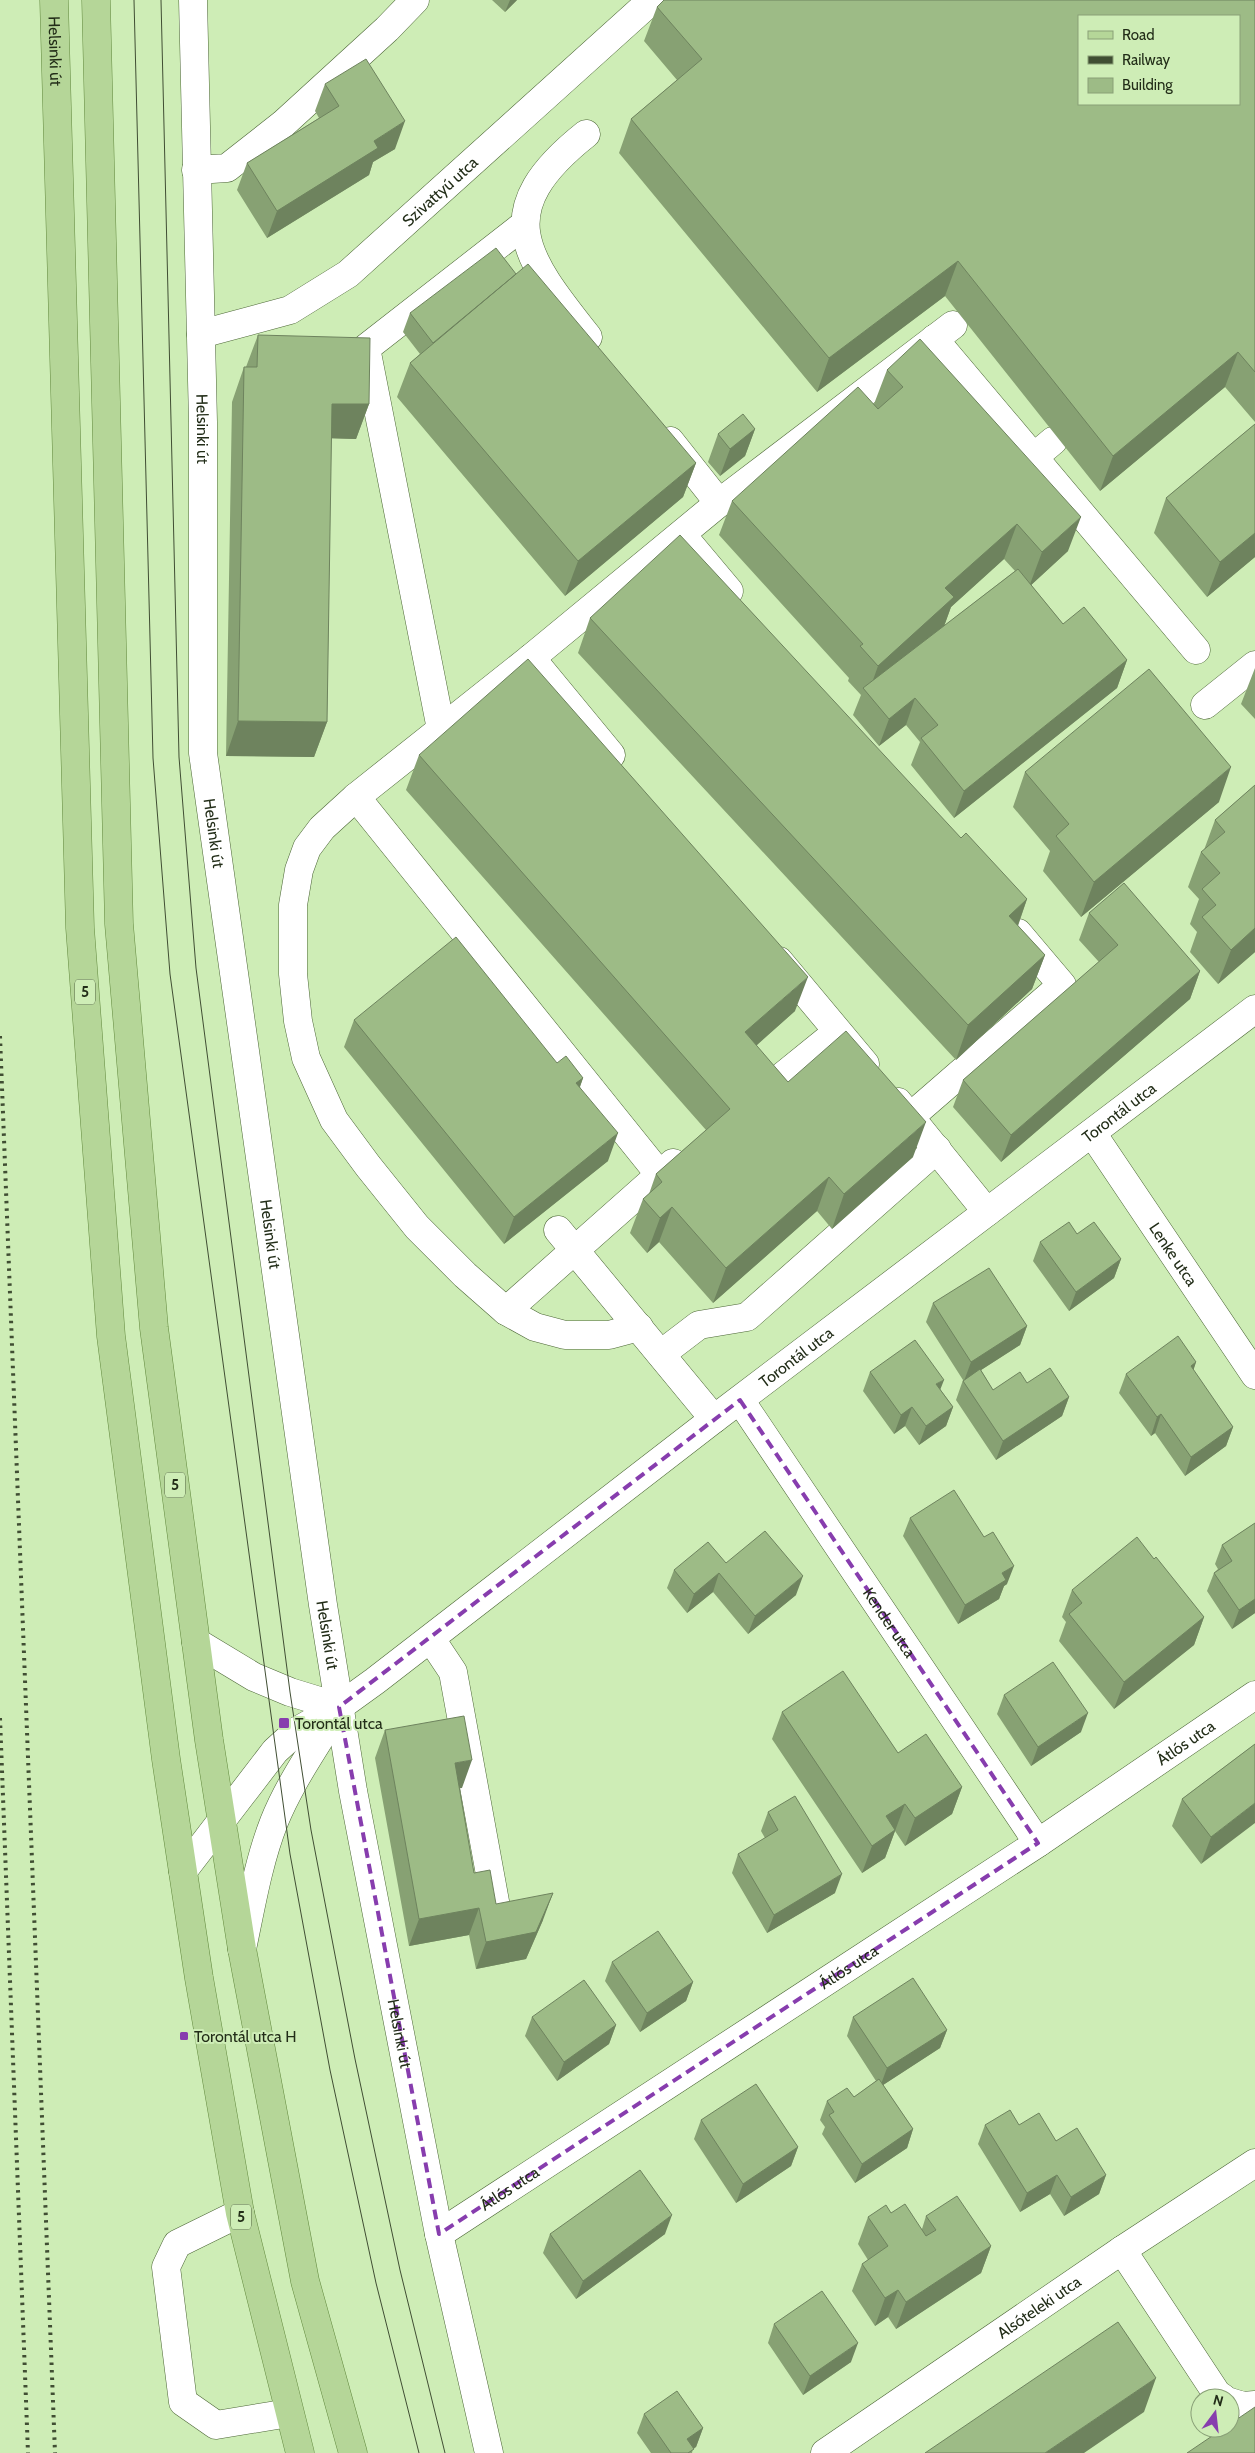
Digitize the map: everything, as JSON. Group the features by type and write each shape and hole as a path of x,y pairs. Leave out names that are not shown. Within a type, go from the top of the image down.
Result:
{"main road":[{"name":"Helsinki út","path":"54,0 80,928 111,1336 183,1871 240,2213 288,2413 300,2453"},
{"name":"5","path":"96,0 118,924 154,1328 196,1642 242,1949 305,2280 353,2453"}],"street":[{"name":"Helsinki út","path":"193,0 200,334 203,753 339,1707 353,1791 439,2234 489,2453"},
{"path":"196,170 227,168 290,118 388,29 415,0"},
{"name":"Szivattyú utca","path":"200,334 290,310 348,274 652,0"},
{"path":"586,134 564,152 543,175 529,200 525,224 529,247 540,274 604,357"},
{"path":"441,728 366,348 525,224"},
{"path":"639,1327 608,1335 565,1335 535,1326 506,1311 464,1275 417,1227 334,1120 306,1058 298,1021 293,974 293,905 299,870 307,848 322,828 356,797 531,658 719,503 944,332 1043,449 1196,650"},
{"path":"652,419 719,503"},
{"path":"682,535 746,611"},
{"path":"531,658 625,772"},
{"path":"1206,705 1255,665"},
{"path":"356,797 660,1175"},
{"path":"910,1117 1062,985 1004,916"},
{"path":"762,940 837,1032 937,1149 987,1212"},
{"name":"Torontál utca","path":"183,1871 275,1751 296,1731 339,1707 431,1639 714,1419 1255,1009"},
{"path":"763,1092 837,1032"},
{"name":"Lenke utca","path":"1092,1133 1253,1366"},
{"path":"506,1311 692,1146"},
{"path":"661,1354 699,1325 747,1317 937,1149"},
{"path":"558,1230 714,1419"},
{"name":"Kender utca","path":"740,1400 1038,1843"},
{"path":"431,1639 453,1672 498,1921"},
{"path":"196,1642 254,1676 290,1692 339,1707"},
{"name":"Átlós utca","path":"439,2234 1038,1843 1255,1695"},
{"name":"Torontál utca","path":"242,1949 261,1864 282,1802 339,1707"},
{"name":"Alsóteleki utca","path":"825,2453 1122,2250 1255,2163"},
{"path":"240,2213 178,2244 166,2267 183,2402 216,2425 288,2413"},
{"path":"1122,2250 1214,2388"},
{"path":"1240,2405 1255,2405"}],"highlighted area":[{"path":"740,1400 1038,1843 439,2234 339,1707"}],"building":[{"path":"664,0 1255,0 1255,372 1238,352 1113,456 958,261 829,358 631,119 702,59 657,7"},
{"path":"366,59 405,121 374,141 378,148 277,211 247,163 339,106 325,84"},
{"path":"496,248 516,274 433,343 410,313"},
{"path":"528,264 696,463 578,561 410,363"},
{"path":"258,335 370,338 369,404 332,404 327,722 238,721 244,367 257,367"},
{"path":"920,339 1081,517 1042,552 1017,524 945,588 954,597 878,666 860,646 863,644 732,501 858,387 878,409 903,387 887,370"},
{"path":"743,414 755,429 730,449 718,434"},
{"path":"1255,424 1255,533 1220,562 1166,498"},
{"path":"680,535 961,838 966,833 1027,899 1009,916 1045,955 968,1025 590,618"},
{"path":"1018,569 1063,624 1084,607 1127,660 964,791 921,738 938,725 915,698 889,719 863,688"},
{"path":"528,659 808,977 745,1032 788,1082 846,1031 926,1122 844,1194 829,1177 726,1268 672,1207 660,1218 643,1199 662,1182 656,1174 730,1109 419,755"},
{"path":"1149,669 1231,767 1094,882 1056,836 1069,824 1025,772"},
{"path":"1255,785 1255,928 1231,950 1202,917 1216,905 1202,889 1220,873 1201,852 1225,832 1215,820"},
{"path":"1124,883 1200,971 1011,1135 963,1080 1118,945 1089,913"},
{"path":"456,937 557,1063 566,1056 583,1078 576,1083 618,1133 514,1217 354,1020"},
{"path":"1069,1222 1077,1234 1094,1222 1121,1259 1076,1292 1040,1242"},
{"path":"989,1268 1027,1326 971,1362 933,1303"},
{"path":"1178,1336 1196,1362 1191,1366 1233,1427 1191,1457 1161,1414 1157,1417 1126,1374"},
{"path":"915,1340 944,1380 936,1384 953,1407 926,1426 912,1407 901,1415 870,1372"},
{"path":"1050,1368 1069,1397 1003,1441 963,1381 980,1369 993,1390 1020,1372 1027,1383"},
{"path":"954,1490 984,1537 993,1532 1014,1566 1002,1573 1006,1580 965,1605 910,1518"},
{"path":"1255,1523 1255,1599 1239,1610 1214,1573 1232,1561 1222,1545"},
{"path":"765,1531 803,1576 755,1616 719,1573 694,1594 674,1570 708,1542 726,1563"},
{"path":"1137,1537 1154,1559 1156,1557 1204,1617 1124,1682 1069,1614 1082,1603 1072,1590"},
{"path":"1053,1662 1088,1713 1038,1747 1004,1695"},
{"path":"843,1671 898,1753 926,1734 962,1787 915,1818 905,1804 886,1816 895,1830 872,1846 782,1712"},
{"path":"464,1716 472,1760 455,1763 474,1873 490,1870 496,1904 553,1893 536,1932 486,1942 479,1908 419,1919 385,1730"},
{"path":"1255,1744 1255,1803 1211,1837 1182,1799"},
{"path":"795,1796 842,1874 774,1915 738,1854 778,1830 768,1812"},
{"path":"658,1931 693,1982 647,2013 612,1962"},
{"path":"913,1978 947,2030 887,2068 853,2017"},
{"path":"584,1980 616,2025 564,2062 532,2017"},
{"path":"879,2079 913,2129 862,2164 829,2115 834,2112 827,2101 847,2088 854,2097"},
{"path":"756,2084 798,2147 743,2184 701,2120"},
{"path":"1010,2110 1019,2125 1039,2113 1056,2141 1077,2128 1106,2175 1071,2197 1057,2175 1027,2193 985,2125"},
{"path":"640,2170 672,2215 583,2281 550,2234"},
{"path":"957,2196 991,2246 906,2302 898,2290 885,2298 862,2264 888,2246 868,2217 886,2205 891,2213 905,2204 926,2236 936,2230 926,2216"},
{"path":"822,2291 858,2343 810,2376 774,2324"},
{"path":"1118,2322 1156,2378 1045,2453 925,2453"},
{"path":"677,2391 703,2428 687,2439 694,2449 688,2453 671,2453 644,2414"},
{"path":"1255,2407 1255,2453 1187,2453 1209,2438 1240,2438 1240,2417"}],"tram line":[{"path":"134,0 153,758 170,974 290,1854 330,2070 376,2283 419,2453"},
{"path":"161,0 179,757 196,968 290,1692 311,1830 355,2059 400,2270 445,2453"}],"railway":[{"path":"0,1036 55,2453"},
{"path":"0,1718 28,2453"}],"place":[{"name":"Torontál utca","path":"284,1723"},
{"name":"Torontál utca H","path":"184,2036"}]}
